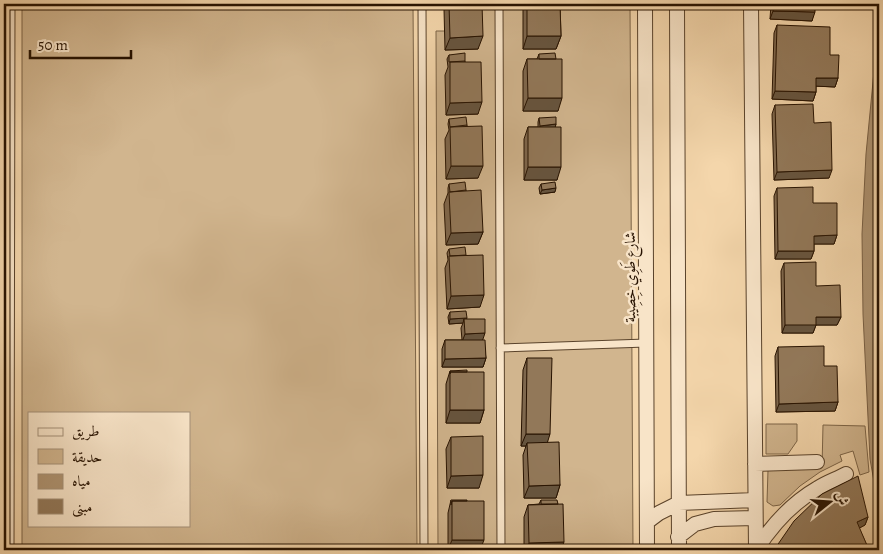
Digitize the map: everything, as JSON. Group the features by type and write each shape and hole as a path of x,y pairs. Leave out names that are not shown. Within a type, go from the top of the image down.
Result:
{"street":[{"name":"شارع طَوِي خِصِيبة","path":"645,4 647,550"},
{"path":"677,4 678,544"},
{"path":"751,4 756,550"},
{"path":"755,464 817,462"},
{"path":"756,550 773,525 794,504 819,487 846,474"},
{"path":"647,522 659,512 678,504 755,500"},
{"path":"678,544 690,527 696,524 714,519 755,518"}],"lane":[{"path":"10,550 7,332 11,4"},
{"path":"422,4 424,550"},
{"path":"499,4 501,550"},
{"path":"500,348 646,343"}],"green space":[{"path":"22,4 413,4 417,550 22,550"},
{"path":"474,4 630,4 633,550 438,550 436,31 473,31"},
{"path":"766,424 797,424 797,441 788,454 766,454"},
{"path":"823,425 865,426 869,472 860,475 853,451 840,455 842,461 820,472 800,486 780,505 773,506 767,502 768,470 822,468"}],"water":[{"path":"879,20 879,510 870,459 863,314 862,234 866,154"}],"building":[{"path":"449,4 482,4 483,36 450,38"},
{"path":"527,4 560,4 561,36 527,36"},
{"path":"774,4 815,4 815,12 773,11"},
{"path":"777,25 830,27 830,55 839,55 838,78 816,78 816,92 775,91"},
{"path":"465,53 465,61 449,62 449,55"},
{"path":"555,53 556,59 539,59 539,54"},
{"path":"527,59 562,59 562,98 528,98"},
{"path":"450,62 481,62 482,102 450,103"},
{"path":"813,104 814,123 831,122 832,170 777,172 775,105"},
{"path":"466,117 467,125 450,127 449,119"},
{"path":"556,117 556,124 540,126 539,118"},
{"path":"482,126 483,166 451,166 450,127"},
{"path":"528,127 561,127 561,167 528,167"},
{"path":"465,182 466,190 450,192 449,184"},
{"path":"555,182 556,188 542,190 541,184"},
{"path":"813,187 813,203 837,203 837,235 814,236 814,251 778,251 777,188"},
{"path":"481,190 483,232 451,233 449,192"},
{"path":"465,247 466,255 450,256 449,249"},
{"path":"483,255 484,295 451,296 449,256"},
{"path":"816,262 816,286 840,285 841,317 816,317 816,325 785,325 784,263"},
{"path":"466,311 467,318 450,319 450,312"},
{"path":"464,319 485,319 485,333 465,334"},
{"path":"445,340 485,340 486,358 445,359"},
{"path":"824,346 824,366 837,366 838,402 779,404 778,347"},
{"path":"527,358 552,358 550,434 526,434"},
{"path":"467,370 467,372 450,371"},
{"path":"450,372 484,372 484,410 450,410"},
{"path":"483,436 483,475 451,476 451,437"},
{"path":"559,442 560,485 529,486 527,443"},
{"path":"858,476 868,517 857,522 869,550 839,550 834,544 826,550 774,550 794,521 822,494"},
{"path":"451,500 467,501 452,501 451,505"},
{"path":"541,500 557,500 558,504 541,504"},
{"path":"452,501 484,501 484,540 452,540"},
{"path":"563,504 564,542 529,543 528,505"}]}
